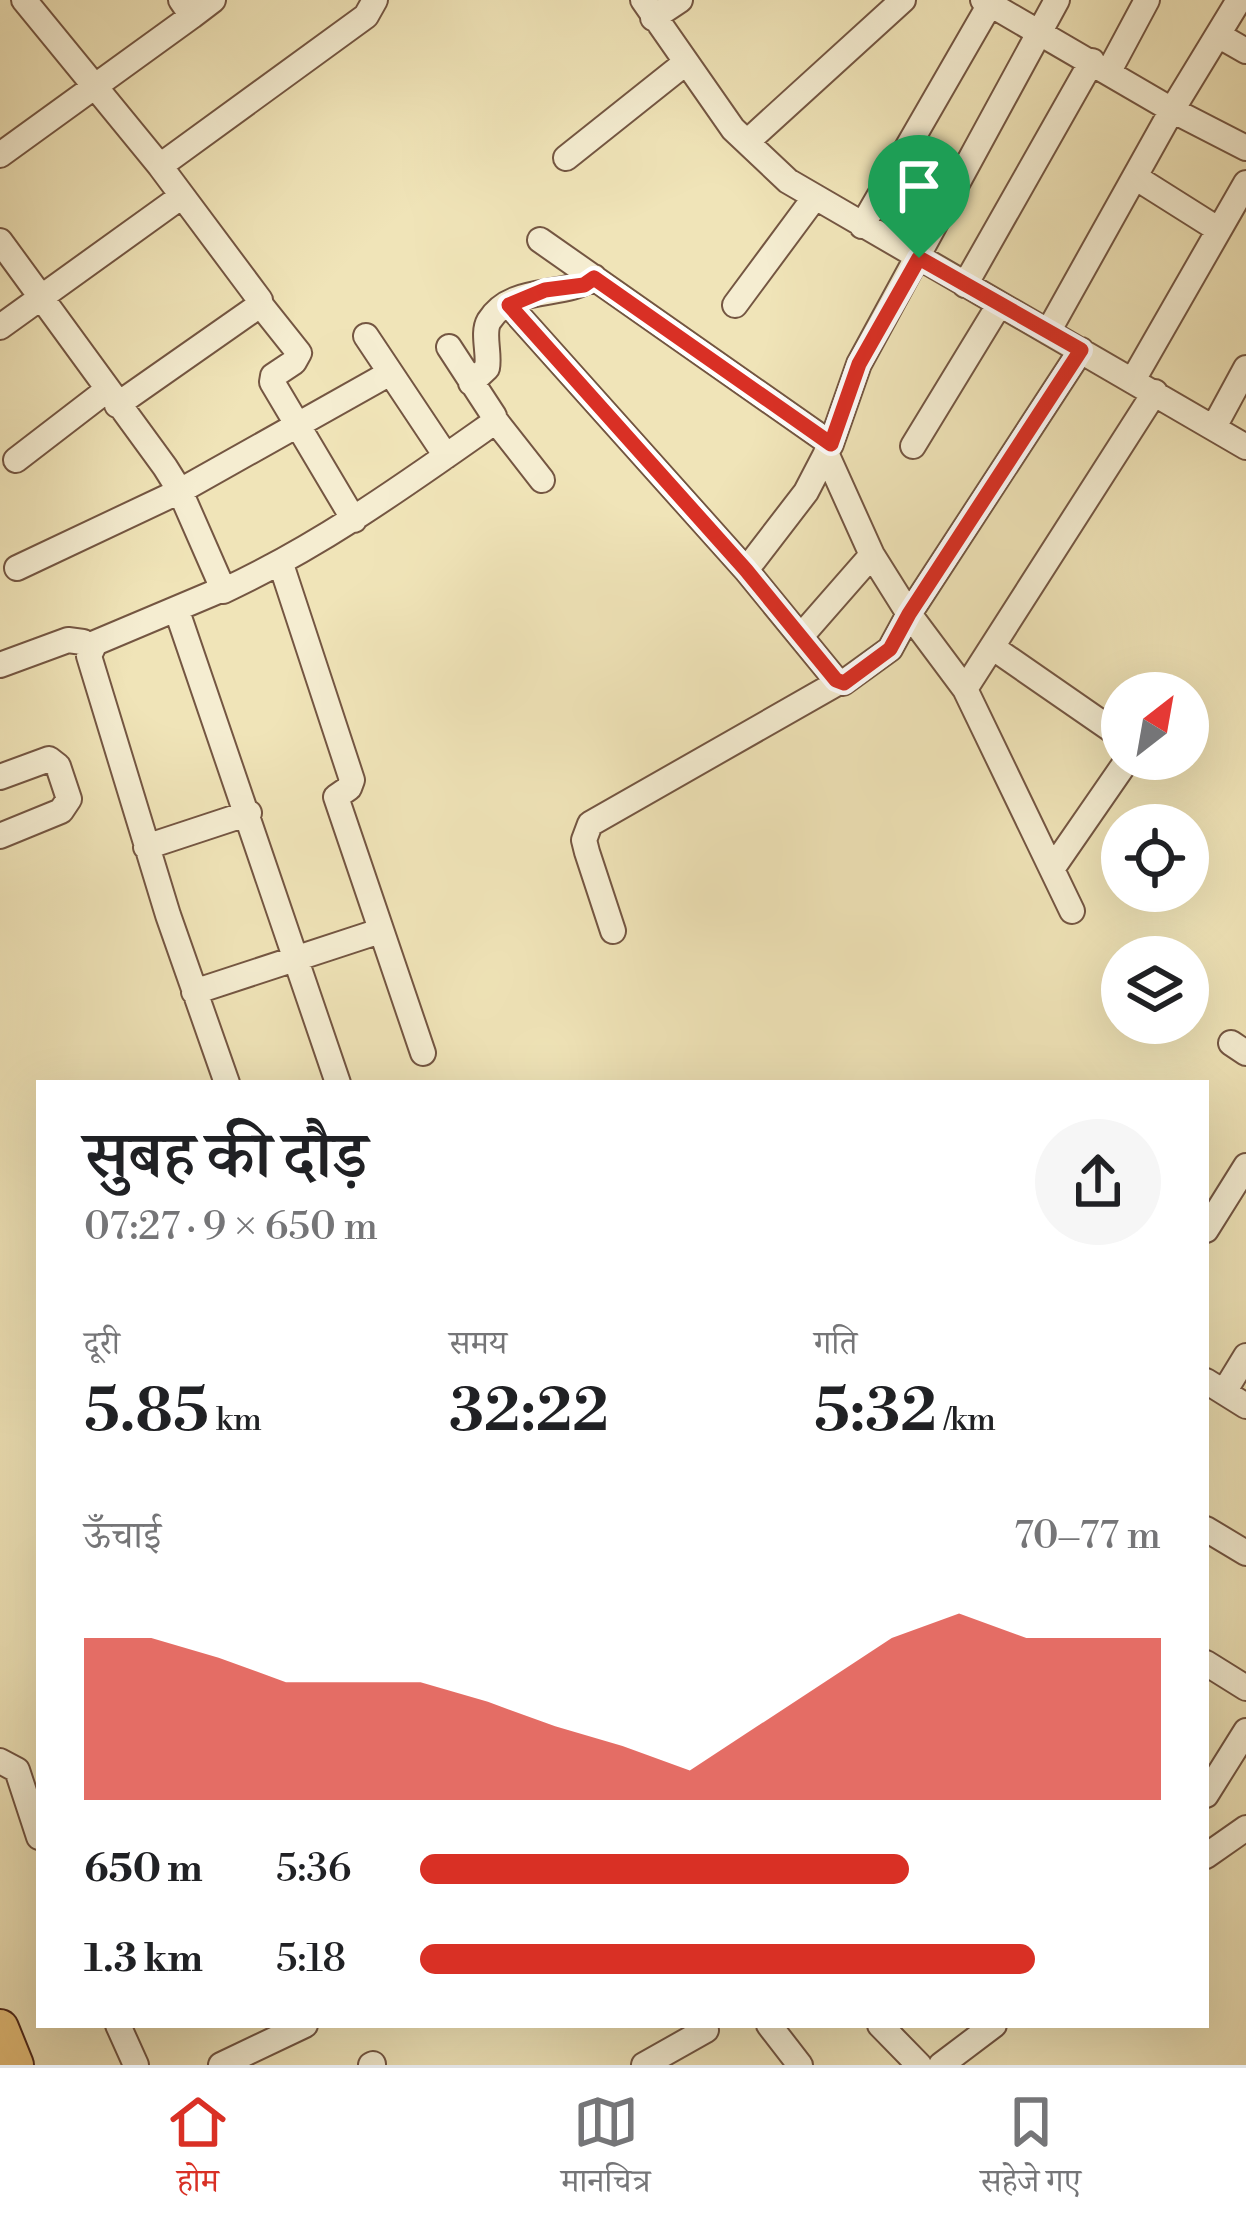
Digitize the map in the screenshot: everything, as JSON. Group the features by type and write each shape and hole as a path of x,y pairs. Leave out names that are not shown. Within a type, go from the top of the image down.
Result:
{"highway":[{"path":"0,2027 15,2065"}],"street":[{"path":"25,0 160,166 298,353 272,379 355,520"},
{"path":"0,155 92,88 186,8 214,0"},
{"path":"160,166 366,16 374,0"},
{"path":"680,0 648,9 684,64 747,142 788,181 1246,447"},
{"path":"747,142 903,0"},
{"path":"746,570 806,491 828,449 859,364 1057,0"},
{"path":"964,285 1147,0"},
{"path":"1048,332 1239,0"},
{"path":"862,226 987,2 1246,148"},
{"path":"1218,35 1246,51"},
{"path":"566,158 684,64"},
{"path":"1135,177 1219,230"},
{"path":"965,689 1144,386 1246,183"},
{"path":"0,327 182,196"},
{"path":"735,305 815,197"},
{"path":"540,240 828,449 872,555 965,689 1072,911"},
{"path":"0,241 180,491 223,590"},
{"path":"471,383 488,368 487,325 509,305 545,290 584,285 594,278"},
{"path":"16,460 260,304"},
{"path":"509,305 746,570 839,682"},
{"path":"914,446 999,305"},
{"path":"366,336 446,456"},
{"path":"448,347 495,420 542,480"},
{"path":"613,931 586,852 584,840 590,824 839,682 847,683 890,649 1081,350"},
{"path":"1214,427 1246,368"},
{"path":"17,568 180,491 390,373"},
{"path":"89,649 281,564 355,520 495,420"},
{"path":"802,635 872,555"},
{"path":"281,564 352,780 336,797 424,1054"},
{"path":"177,611 337,1080"},
{"path":"0,665 68,640 83,642 89,649 146,847 226,1080"},
{"path":"992,647 1101,722"},
{"path":"0,777 50,759 58,766 69,799 61,811 0,836"},
{"path":"1052,868 1113,780"},
{"path":"146,847 249,813"},
{"path":"194,992 380,931"},
{"path":"1209,1225 1246,1166"},
{"path":"1246,1355 1215,1386 1246,1406"},
{"path":"1209,1530 1246,1553"},
{"path":"1209,1665 1246,1688"},
{"path":"1209,1790 1246,1732"},
{"path":"0,1761 17,1770 36,1828"},
{"path":"1209,1854 1246,1828"},
{"path":"119,2028 136,2065"},
{"path":"221,2065 299,2028"},
{"path":"771,2028 794,2063"},
{"path":"883,2028 919,2065"},
{"path":"941,2065 990,2028"},
{"path":"644,2065 706,2030"}],"route":[{"path":"919,258 1081,350 890,649 844,683 836,680 746,570 509,305 545,290 584,285 594,278 831,444 859,364 919,258"}]}
